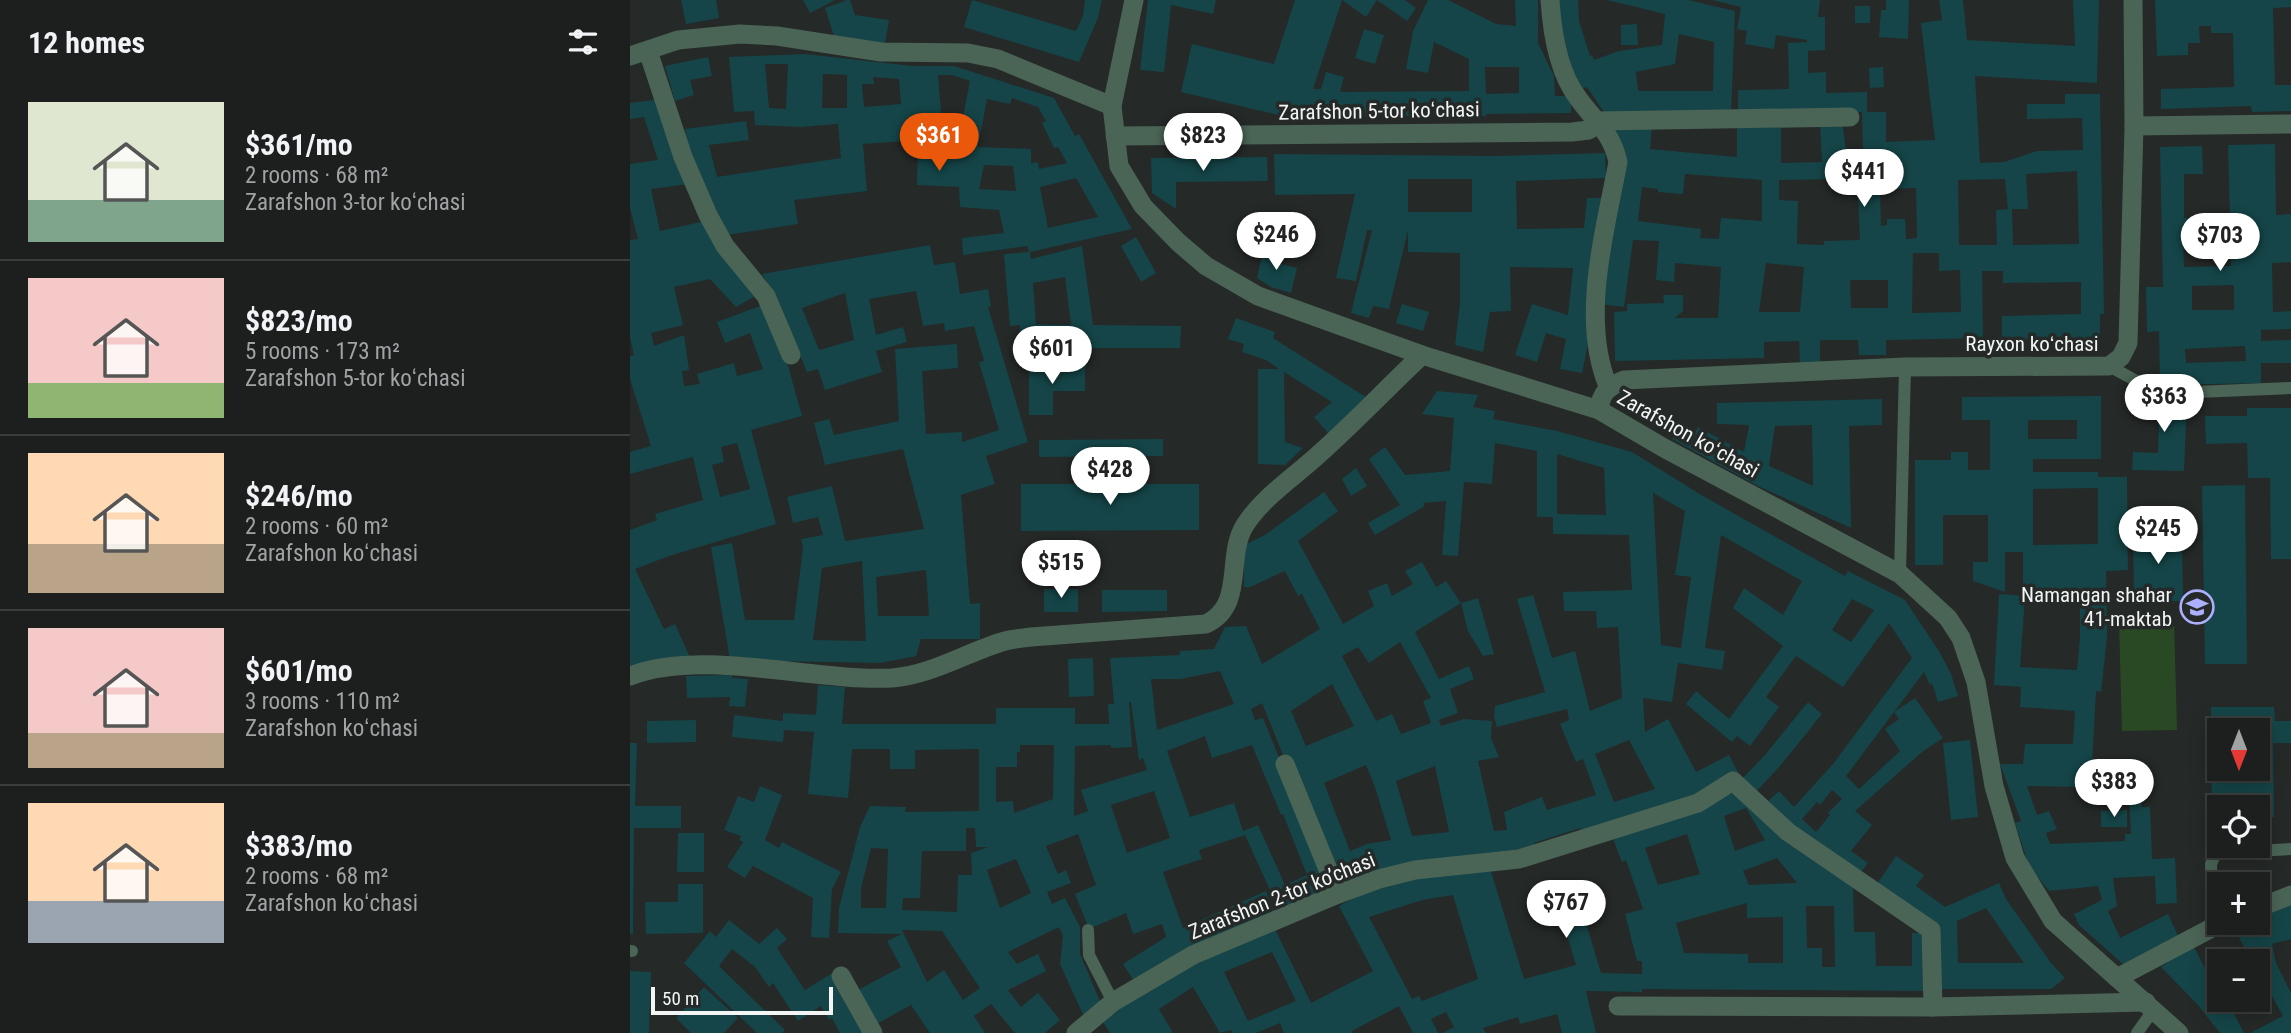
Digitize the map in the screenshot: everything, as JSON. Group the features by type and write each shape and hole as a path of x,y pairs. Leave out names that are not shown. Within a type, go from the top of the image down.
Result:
{"street":[{"name":"Zarafshon koʻchasi","path":"1135,0 1112,106 1119,166 1143,206 1178,242 1206,266 1258,296 1422,355 1599,410 1664,448 1900,574 1948,618 1961,638 1976,682 1994,786 2015,858 2053,921 2179,1033"},
{"path":"1550,0 1551,22 1560,63 1577,97 1599,121 1615,149 1618,162 1595,303 1598,357 1608,386 1600,398 1599,410"},
{"name":"Rayxon koʻchasi","path":"1608,386 1624,380 1905,367 2109,366 2121,356 2128,343 2134,126 2133,0"},
{"path":"791,355 766,296 725,246 708,215 639,54 678,40 740,34 777,36 881,52 968,53 998,59 1112,106"},
{"name":"Zarafshon 5-tor koʻchasi","path":"1115,136 1573,132 1589,130 1599,121 1850,117"},
{"path":"2134,126 2291,124"},
{"path":"630,676 662,668 713,666 864,679 896,677 918,674 1005,641 1031,636 1206,624 1223,614 1228,603 1241,533 1259,508 1321,453 1422,355"},
{"path":"1286,764 1338,894"},
{"name":"Zarafshon 2-tor koʼchasi","path":"1076,1033 1113,1002 1194,955 1338,894 1379,879 1415,870 1518,859 1698,803 1732,781 1788,832 1931,930 1933,1007"},
{"path":"2270,903 2291,895"},
{"path":"2117,978 2207,930"},
{"path":"841,976 873,1033"},
{"path":"1618,1006 2150,1005"}],"lane":[{"path":"2109,366 2143,384 2174,393 2291,388"},
{"path":"1900,574 1905,367"},
{"path":"2212,872 2211,864 2216,853 2223,850 2291,849"},
{"path":"1088,930 1089,955 1113,1002"},
{"path":"2137,1033 2150,1005"}],"green space":[{"path":"2174,619 2177,730 2122,731 2119,621"}],"building":[{"path":"681,0 716,0 719,18 686,24"},
{"path":"803,0 835,0 810,13"},
{"path":"850,0 855,15 889,20 885,44 834,36 825,8"},
{"path":"972,0 1076,31 1083,16 1085,0 1102,0 1098,18 1079,62 964,27"},
{"path":"1148,0 1216,0 1213,14 1171,5 1164,72 1140,70"},
{"path":"1295,0 1342,0 1313,89 1321,89 1326,72 1344,77 1340,92 1469,91 1469,59 1434,42 1428,73 1406,69 1413,31 1428,0 1448,0 1496,24 1516,26 1515,0 1538,0 1538,43 1554,76 1555,96 1571,96 1571,113 1486,116 1283,116 1181,92 1192,44 1274,64","holes":["1485,67 1519,67 1519,93 1486,94"]},
{"path":"1342,0 1377,0 1366,17"},
{"path":"1377,0 1405,0 1416,8 1407,21"},
{"path":"1554,0 1578,0 1579,21 1590,56 1592,55 1594,60 1619,51 1662,45 1665,14 1607,0 1688,0 1735,11 1731,115 1607,117 1587,87 1576,91","holes":["1679,34 1714,42 1713,91 1638,91 1636,72 1675,64"]},
{"path":"1712,0 1820,0 1818,17 1825,17 1825,50 1808,51 1808,73 1826,72 1826,93 1867,92 1867,112 1886,112 1886,142 1935,140 1921,23 1942,20 1939,0 1963,0 1967,40 2075,46 2073,0 2099,0 2097,83 1975,76 1980,163 2004,162 2037,151 2083,150 2082,118 2027,119 2027,104 2065,104 2065,94 2100,94 2104,314 2100,314 2100,338 2002,340 2002,316 2081,314 2081,282 2003,283 2003,271 1982,271 1983,338 1886,340 1886,355 1859,355 1858,340 1820,340 1820,365 1800,365 1799,341 1764,342 1764,358 1615,361 1614,312 1627,311 1627,304 1664,303 1663,295 1683,295 1683,311 1675,318 1718,318 1721,267 1675,263 1674,282 1656,280 1659,241 1633,240 1624,307 1599,304 1614,125 1652,125 1650,149 1737,157 1737,123 1781,123 1781,163 1822,162 1820,122 1842,121 1846,150 1837,151 1840,179 1779,180 1779,200 1798,201 1797,244 1824,245 1824,241 1860,240 1857,174 1847,175 1847,169 1840,169 1840,154 1861,153 1862,174 1880,174 1880,164 1867,165 1867,153 1863,153 1862,112 1738,115 1738,90 1789,89 1788,43 1807,42 1776,35 1774,49 1745,44 1747,31 1737,29 1741,7","holes":["2077,171 2079,244 2013,245 2012,209 2028,209 2026,174","1685,174 1762,180 1762,221 1721,218 1719,239 1700,238 1701,229 1638,221 1642,187 1658,189 1658,192 1683,194","2005,179 2008,209 1996,210 1997,245 1959,245 1958,180","1916,188 1917,238 1906,239 1905,219 1887,219 1887,225 1881,226 1880,189","1913,253 1939,253 1939,271 1960,270 1961,312 1912,313","1766,263 1804,267 1800,312 1759,312","1850,280 1888,280 1888,308 1851,308"]},
{"path":"1886,0 1909,0 1908,39 1879,37 1881,10 1886,10"},
{"path":"2155,0 2291,0 2291,7 2273,8 2275,85 2291,85 2291,111 2252,112 2251,106 2161,109 2161,89 2234,87 2233,33 2211,33 2211,26 2199,26 2200,43 2188,43 2188,55 2157,56"},
{"path":"1855,6 1870,6 1870,23 1855,23"},
{"path":"1637,24 1638,45 1621,45 1621,25"},
{"path":"1364,29 1384,35 1375,64 1355,58"},
{"path":"805,54 912,66 954,66 1054,98 1075,136 1079,134 1132,229 1030,252 1031,259 1082,246 1093,325 1181,326 1180,348 1020,348 1020,325 1010,326 1004,254 1029,252 1027,246 963,255 962,238 1004,233 999,210 960,207 959,187 917,185 918,140 863,144 867,191 794,200 798,224 727,235 687,148 685,129 746,121 749,140 709,145 717,177 841,158 838,124 801,127 755,125 754,111 734,112 729,57","holes":["765,64 788,64 786,109 769,108","823,74 847,75 847,108 822,108","938,75 952,75 970,81 959,137 943,136","873,77 899,79 901,104 864,107 862,84 874,84","1012,98 1038,107 1046,121 1042,123 1054,148 1058,147 1067,163 1039,169 1038,162 1031,163 1031,149 978,147 987,99 1010,104","984,165 1013,166 1016,191 979,189","1076,178 1098,217 1048,228 1040,187","1065,277 1071,325 1036,324 1033,283"]},
{"path":"708,57 712,76 690,80 694,95 675,101 665,66"},
{"path":"1883,67 1884,87 1870,88 1869,68"},
{"path":"661,99 689,184 651,189 660,231 705,221 759,294 736,307 710,279 674,287 683,325 651,333 654,346 684,335 689,370 682,371 684,386 700,384 697,374 734,363 737,376 763,369 750,333 725,343 717,322 765,304 787,362 802,416 751,430 776,524 635,569 664,629 675,624 692,662 630,668 630,530 657,520 655,514 703,500 693,457 630,474 630,452 651,446 630,379 630,356 634,355 630,338 630,240 638,239 630,208 630,164 658,160 644,117 630,119 630,103","holes":["737,443 750,489 720,497 712,465 724,462 721,447"]},
{"path":"2275,144 2276,215 2291,214 2291,262 2272,263 2273,312 2291,311 2291,329 2261,330 2261,341 2291,340 2291,363 2261,363 2261,383 2160,385 2159,331 2147,332 2146,287 2163,287 2160,147 2202,146 2203,174 2184,174 2184,218 2230,217 2228,145","holes":["2231,241 2231,266 2184,267 2183,242","2234,285 2234,310 2192,310 2192,286","2245,346 2246,361 2186,363 2185,349"]},
{"path":"1605,153 1606,178 1516,181 1517,229 1584,228 1587,198 1605,198 1588,344 1582,373 1560,369 1566,339 1546,333 1537,362 1515,355 1532,304 1568,315 1573,268 1510,267 1511,311 1490,312 1483,352 1455,345 1460,303 1460,253 1408,252 1408,230 1389,309 1373,306 1369,318 1351,313 1372,230 1367,230 1356,281 1336,278 1355,194 1275,195 1274,154 1494,156","holes":["1408,179 1472,179 1472,212 1408,212"]},
{"path":"1267,157 1268,181 1176,182 1176,209 1152,193 1151,158"},
{"path":"1136,237 1156,273 1141,282 1121,246"},
{"path":"930,245 934,265 955,262 960,294 988,289 991,306 988,307 1028,442 986,456 995,484 961,495 970,604 980,603 980,639 921,639 916,656 880,663 730,660 711,547 732,543 745,620 794,620 803,548 801,539 823,535 818,517 793,523 787,497 832,486 845,541 924,529 903,449 825,465 814,423 829,419 834,435 899,421 895,349 957,344 958,368 922,371 926,434 962,432 962,442 999,430 979,362 984,361 974,326 945,331 944,323 923,326 916,291 869,299 876,335 903,327 907,342 876,351 882,372 825,390 818,369 807,372 774,293 762,274","holes":["845,293 854,340 819,350 802,308","862,561 866,641 813,640 822,568","926,570 929,616 878,616 876,577"]},
{"path":"1264,247 1280,251 1277,263 1297,268 1291,293 1271,287 1257,278"},
{"path":"1402,304 1429,312 1423,331 1396,323"},
{"path":"1236,318 1275,332 1273,338 1369,399 1329,434 1314,417 1332,402 1284,372 1285,442 1303,448 1285,465 1258,464 1258,369 1279,369 1266,360 1242,352 1244,344 1228,339"},
{"path":"1029,366 1085,366 1085,391 1053,391 1053,415 1029,415"},
{"path":"1437,391 1478,395 1473,407 1495,411 1493,419 1557,431 1632,452 1703,496 1845,576 1848,571 1905,600 1939,651 1951,674 1958,696 1938,702 1932,683 1930,685 1924,672 1894,712 1915,698 1943,738 1922,752 1855,811 1872,825 1851,851 1868,863 1858,876 1764,805 1779,791 1794,807 1833,764 1912,658 1889,623 1843,687 1796,656 1766,697 1779,707 1750,746 1737,736 1732,742 1686,704 1696,691 1729,719 1783,646 1733,608 1744,588 1783,615 1802,581 1721,535 1705,648 1725,651 1722,670 1678,663 1672,702 1643,698 1645,732 1668,719 1696,772 1729,755 1739,774 1683,802 1582,833 1580,828 1534,843 1536,848 1337,885 1286,754 1283,755 1262,703 1251,709 1255,720 1263,718 1333,890 1280,912 1245,835 1199,850 1202,859 1163,872 1183,928 1266,891 1275,914 1136,984 1123,964 1166,937 1162,924 1133,934 1126,913 1089,929 1075,894 1096,885 1078,834 1046,846 1058,874 1066,870 1071,883 1047,892 1052,904 1065,898 1080,927 1080,954 1102,1006 1085,1019 1060,964 1063,936 1059,927 1008,952 1017,964 1038,954 1046,971 1008,990 1021,1007 1038,993 1060,1020 1045,1033 1015,1033 991,1004 974,1016 985,1033 930,1033 911,1005 873,1026 854,992 901,967 887,941 902,934 838,933 839,908 860,827 870,806 906,807 905,812 979,811 979,749 915,750 915,769 890,769 890,749 852,749 848,798 808,794 814,732 784,730 783,742 732,737 734,715 783,721 783,713 816,715 818,685 845,687 842,724 996,724 996,708 1075,708 1075,724 1109,724 1108,704 1114,704 1110,658 1180,655 1180,651 1214,649 1225,627 1246,626 1262,664 1320,629 1302,594 1298,596 1285,571 1250,587 1244,587 1244,545 1265,535 1324,492 1338,511 1298,541 1343,624 1374,606 1368,591 1387,583 1392,596 1413,584 1405,571 1422,562 1436,587 1446,581 1461,603 1415,632 1439,679 1469,666 1474,679 1450,689 1458,713 1439,720 1441,726 1464,719 1492,721 1491,738 1499,757 1478,761 1494,831 1507,830 1504,812 1542,797 1547,810 1596,795 1583,759 1576,762 1560,724 1569,720 1567,709 1497,727 1495,706 1545,692 1517,599 1533,595 1552,658 1575,651 1590,711 1622,698 1618,627 1597,628 1596,611 1564,611 1563,592 1632,590 1629,535 1553,534 1553,517 1537,517 1537,451 1495,443 1492,484 1464,482 1458,556 1442,555 1446,501 1423,503 1425,506 1375,535 1368,523 1400,505 1369,459 1385,447 1405,475 1450,471 1454,418 1422,414","holes":["1557,454 1604,468 1606,515 1557,514","1653,493 1685,511 1675,575 1691,577 1681,648 1661,645","1852,599 1874,610 1851,642 1832,630","1400,642 1431,698 1423,701 1431,723 1401,734 1392,714 1376,721 1342,656 1358,647 1369,663","1220,671 1234,704 1157,730 1151,679 1181,679","1332,684 1354,726 1306,746 1291,711","1131,702 1139,760 1143,758 1147,770 1081,790 1088,811 1074,816 1075,746 1111,745 1111,748 1132,747","1894,712 1899,719 1885,729 1900,751 1859,789 1846,776","1205,736 1212,758 1252,745 1307,875 1285,885 1258,825 1243,831 1234,803 1190,817 1167,751","1629,740 1655,789 1614,802 1595,754","1020,745 1054,745 1053,799 1014,813 1013,801 996,802 996,767 1017,767 1017,752 1020,752","1366,765 1391,840 1367,844 1350,851 1324,783","1435,766 1449,832 1412,836 1396,781","1832,790 1842,799 1828,813 1830,815 1816,832 1802,819 1817,802 1820,805","1154,791 1170,838 1127,853 1111,805","966,828 975,828 976,847 988,847 971,853 972,875 958,875 957,912 902,910 903,898 920,898 922,851 966,851","871,848 888,849 886,908 861,908 861,888","1016,859 1031,893 1000,908 987,870","902,930 942,931 980,988 963,1000 944,970 927,982"]},
{"path":"2101,396 2101,459 2033,459 2033,472 2098,472 2098,477 2127,477 2128,570 2106,571 2107,637 2101,692 2096,691 2092,764 2081,764 2081,787 2027,786 2037,815 2049,811 2057,829 2046,833 2050,844 2125,841 2125,834 2131,834 2129,793 2141,792 2142,807 2150,807 2152,859 2175,858 2177,903 2156,904 2155,876 2113,878 2117,906 2108,911 2120,938 2168,914 2179,938 2124,965 2079,925 2074,914 2102,900 2098,886 2049,891 2029,866 2015,823 2021,821 2000,764 2023,764 2025,744 2073,744 2075,711 2020,707 2021,687 1994,685 1999,594 2025,596 2020,667 2077,670 2080,594 2023,594 2023,552 2005,552 2005,592 1973,581 1973,562 1988,562 1988,515 1943,515 1943,565 1915,565 1915,460 1951,460 1951,452 1968,452 1968,470 1990,470 1990,420 1962,420 1962,397","holes":["2028,420 2077,420 2077,439 2028,439","2098,488 2098,544 2033,545 2033,489"]},
{"path":"2134,397 2187,399 2184,471 2132,470 2133,452 2158,453 2159,416 2133,415"},
{"path":"1882,399 1882,425 1849,426 1851,528 1758,486 1672,439 1679,427 1694,435 1698,427 1744,452 1749,425 1717,424 1717,403","holes":["1812,425 1813,486 1769,466 1775,426"]},
{"path":"2247,408 2291,408 2291,559 2271,559 2270,478 2248,478 2247,443 2206,444 2205,416 2247,416"},
{"path":"1163,439 1163,456 1039,457 1039,440"},
{"path":"1356,468 1367,486 1351,496 1342,479"},
{"path":"1021,484 1199,484 1199,530 1021,531"},
{"path":"2245,485 2247,664 2205,664 2202,486"},
{"path":"2182,529 2183,601 2134,602 2133,530"},
{"path":"1044,589 1078,589 1078,612 1044,612"},
{"path":"1102,590 1167,590 1167,611 1102,612"},
{"path":"1478,598 1494,654 1483,656 1468,631 1461,603"},
{"path":"1093,658 1094,696 1069,697 1068,659"},
{"path":"732,675 732,678 748,679 745,707 729,706 730,697 687,698 686,676"},
{"path":"1808,702 1822,714 1754,794 1740,781"},
{"path":"2211,707 2274,707 2275,721 2291,721 2291,743 2273,743 2274,817 2270,817 2270,795 2212,795 2212,781 2270,781 2270,718 2211,718"},
{"path":"696,720 696,742 647,743 647,721"},
{"path":"1970,740 1978,817 1951,820 1943,743"},
{"path":"630,743 637,743 635,806 681,806 681,828 634,828 633,934 630,934"},
{"path":"760,786 782,795 765,840 779,848 782,842 841,872 832,889 829,938 811,937 813,898 753,866 745,878 727,867 743,842 739,840 741,836 724,830 738,796 754,802"},
{"path":"1739,791 1853,883 1854,932 1875,932 1876,966 1912,966 1912,933 1928,933 1929,991 1586,991 1596,1033 1562,1033 1557,1014 1520,1024 1518,1017 1483,1028 1486,1033 1442,1033 1454,1027 1446,1012 1431,1019 1438,1033 1413,1033 1399,1006 1352,1031 1353,1033 1284,1033 1280,1023 1256,1033 1233,1033 1231,1030 1220,1033 1193,987 1159,1009 1173,1033 1110,1033 1102,1020 1197,959 1274,927 1311,1003 1373,971 1339,906 1358,895 1419,876 1490,868 1524,979 1576,965 1556,899 1577,893 1601,973 1642,974 1642,961 1637,961 1625,914 1643,909 1626,860 1622,862 1612,836","holes":["1746,808 1765,840 1735,851 1724,816","1687,834 1700,874 1658,885 1645,848","1777,858 1797,883 1749,885 1743,871","1453,895 1478,979 1422,1001 1419,996 1412,999 1369,917 1422,900","1747,903 1747,918 1783,917 1783,963 1748,963 1748,954 1684,953 1676,923","1806,906 1834,906 1835,967 1822,967 1822,948 1807,948","1272,952 1296,1001 1248,1021 1224,972"]},
{"path":"2127,810 2127,827 2101,827 2101,811"},
{"path":"678,833 704,833 704,872 677,872"},
{"path":"1896,856 1924,875 1916,886 1945,907 1999,883 2006,899 2051,963 2065,978 2051,989 1935,989 1934,929 1875,887","holes":["1986,908 2024,963 1958,963 1957,921"]},
{"path":"678,884 703,884 703,933 646,934 645,902 678,902"},
{"path":"2291,905 2291,939 2272,944 2276,963 2291,993 2291,1033 2250,1033 2283,1016 2270,993 2270,949 2245,949 2238,935 2270,935 2270,912"},
{"path":"729,920 759,944 777,928 787,939 777,948 805,990 834,972 868,1033 840,1033 821,1006 798,1021 773,983 769,987 755,967 732,949 719,966 785,1030 782,1033 757,1033 684,963 710,931 716,937"},
{"path":"2193,945 2207,972 2207,1012 2233,1012 2244,1033 2220,1033 2197,1004 2161,967"},
{"path":"630,971 651,972 649,1033 630,1033"},
{"path":"704,987 738,1018 724,1033 691,1033 676,1018"}],"place":[{"name":"Namangan shahar 41-maktab","path":"2197,607"}]}
